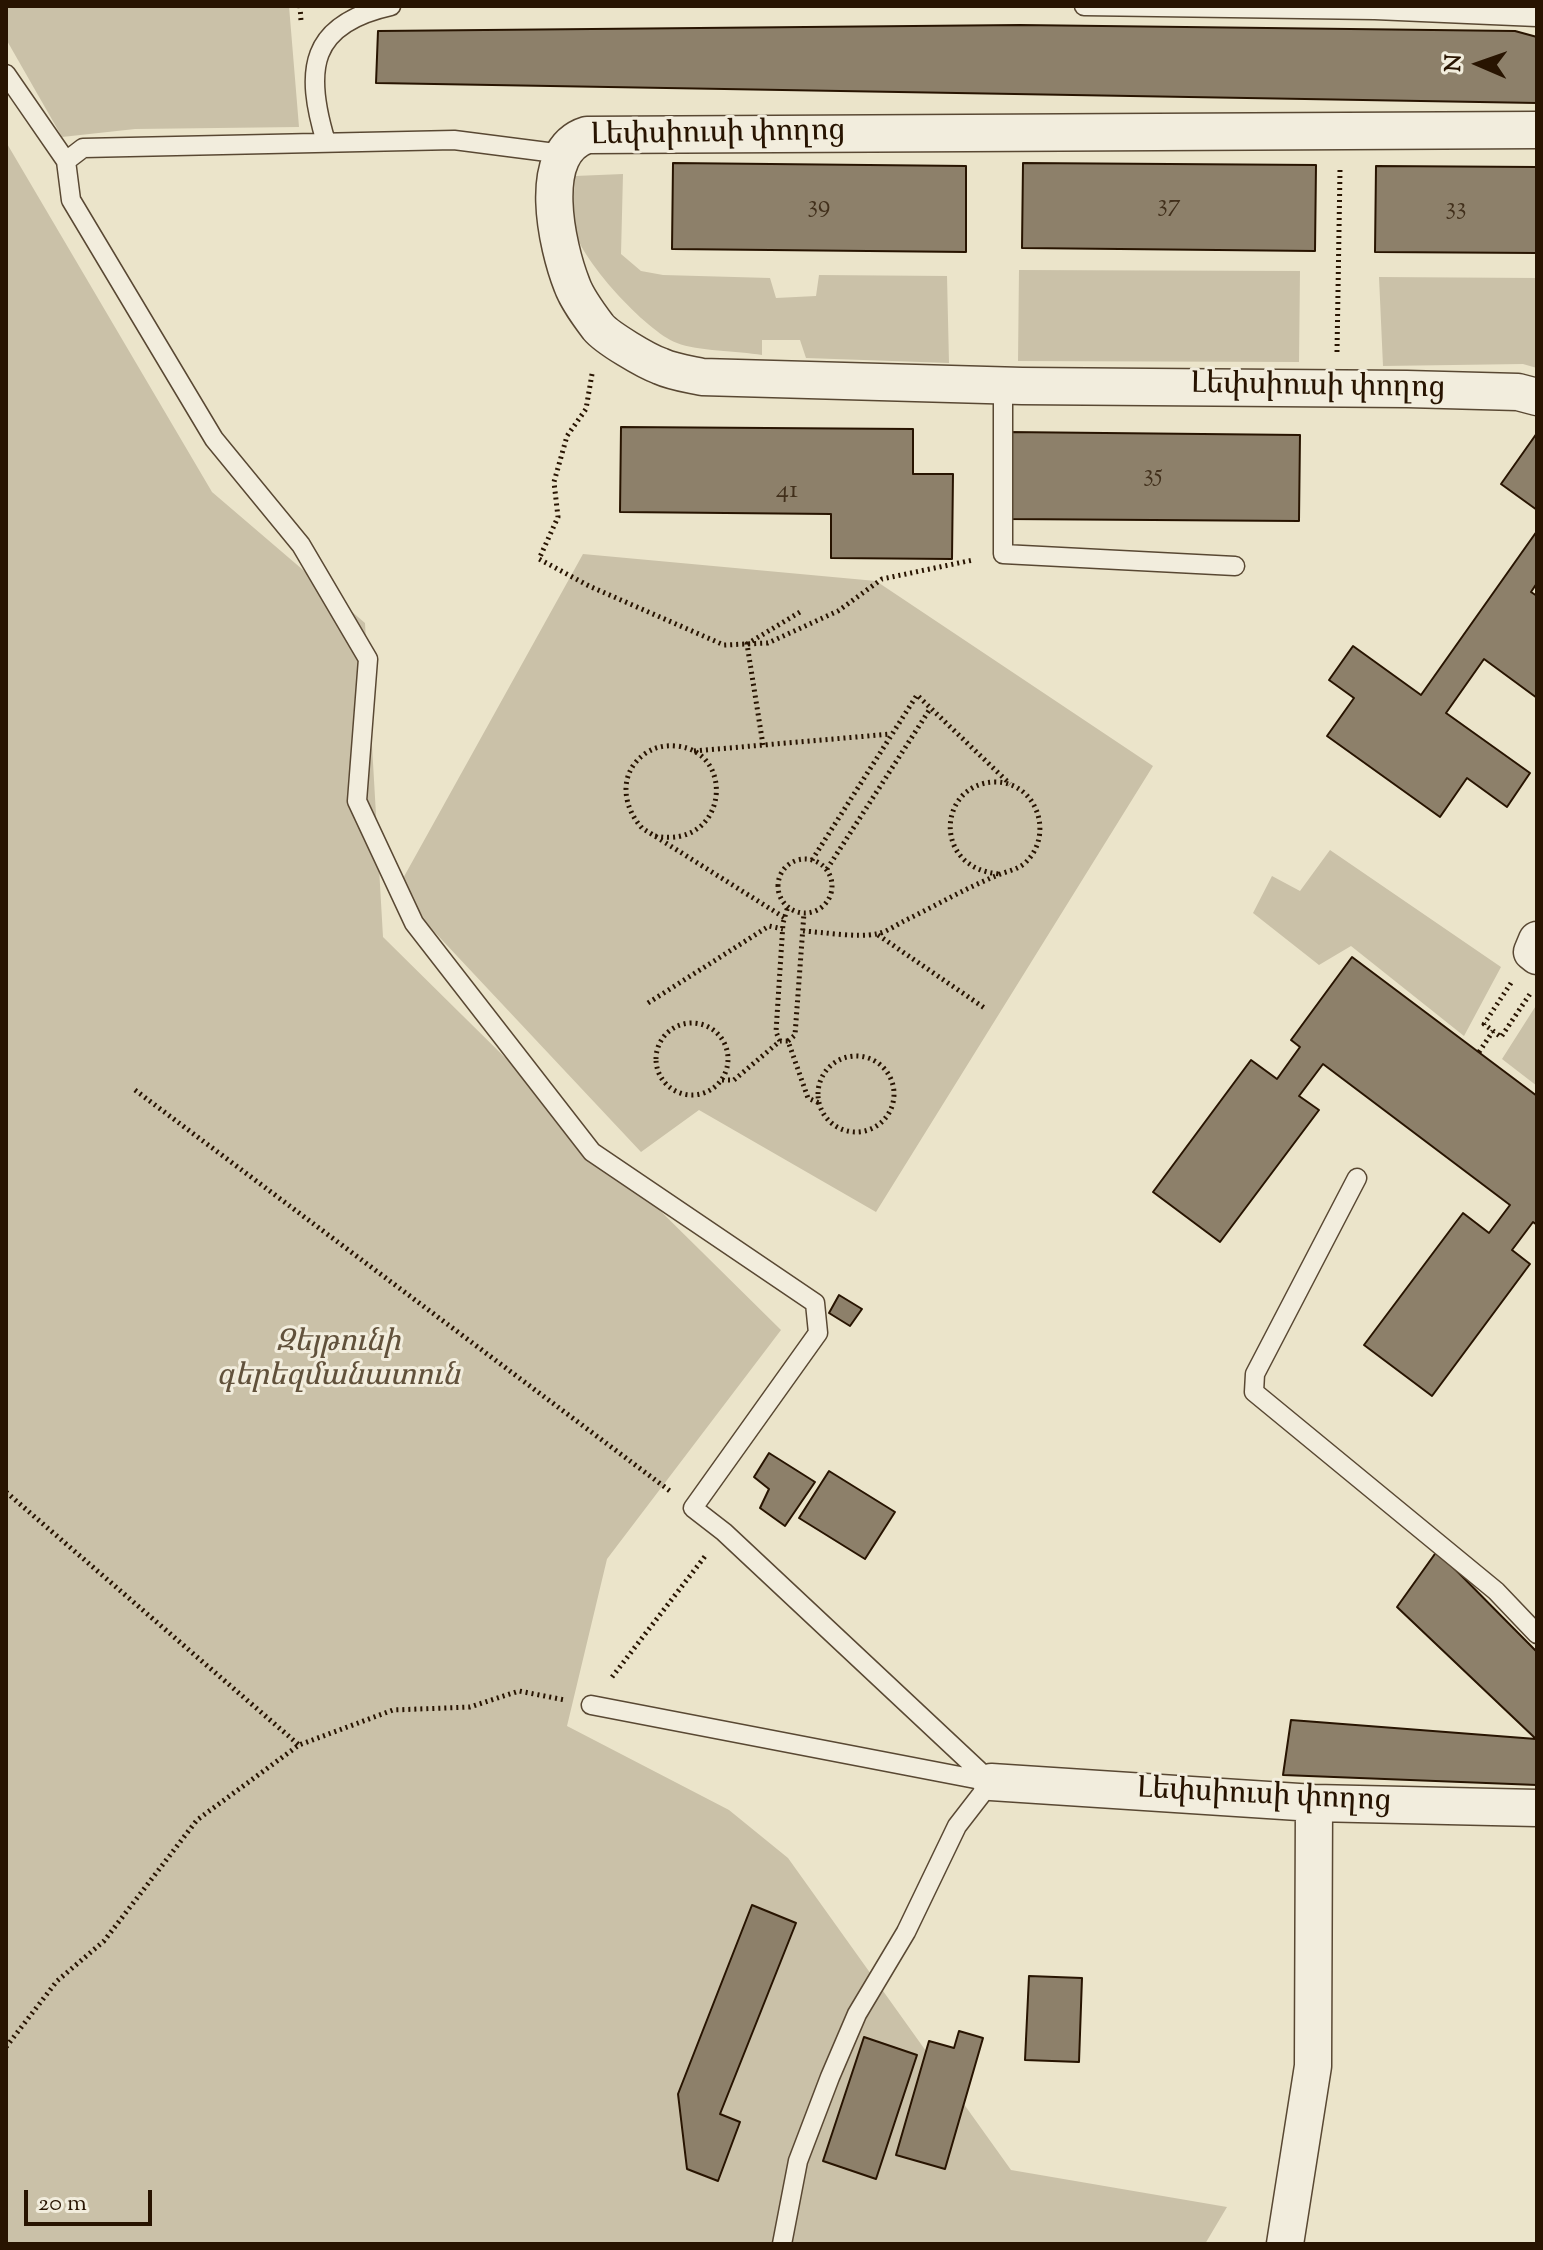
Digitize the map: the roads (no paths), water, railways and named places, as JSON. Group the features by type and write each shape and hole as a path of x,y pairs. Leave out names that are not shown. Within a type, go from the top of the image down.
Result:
{"street":[{"name":"Լեփսիուսի փողոց","path":"1537,130 587,135 575,139 563,154 556,176 554,210 572,287 600,329 658,366 702,377 1407,389 1518,392 1537,397"},
{"name":"Լեփսիուսի փողոց","path":"991,1782 1314,1803 1537,1808"},
{"path":"1285,2244 1313,2066 1314,1803"}],"lane":[{"path":"326,142 317,112 314,81 317,57 329,35 370,11 391,6"},
{"path":"1084,6 1375,10 1537,17"},
{"path":"6,74 66,161 71,200 214,439 301,545 368,659 357,801 414,923 592,1152 815,1303 818,1333 693,1508 724,1532 991,1782"},
{"path":"66,161 83,148 454,140 563,154"},
{"path":"1003,384 1003,554 1235,566"},
{"path":"1357,1178 1255,1374 1254,1392 1496,1591 1537,1634"},
{"path":"591,1705 991,1782"},
{"path":"782,2244 798,2161 857,2014 906,1932 957,1826 991,1782"}],"park label":[{"name":"Զեյթունի գերեզմանատուն","path":"338,1362"}]}
